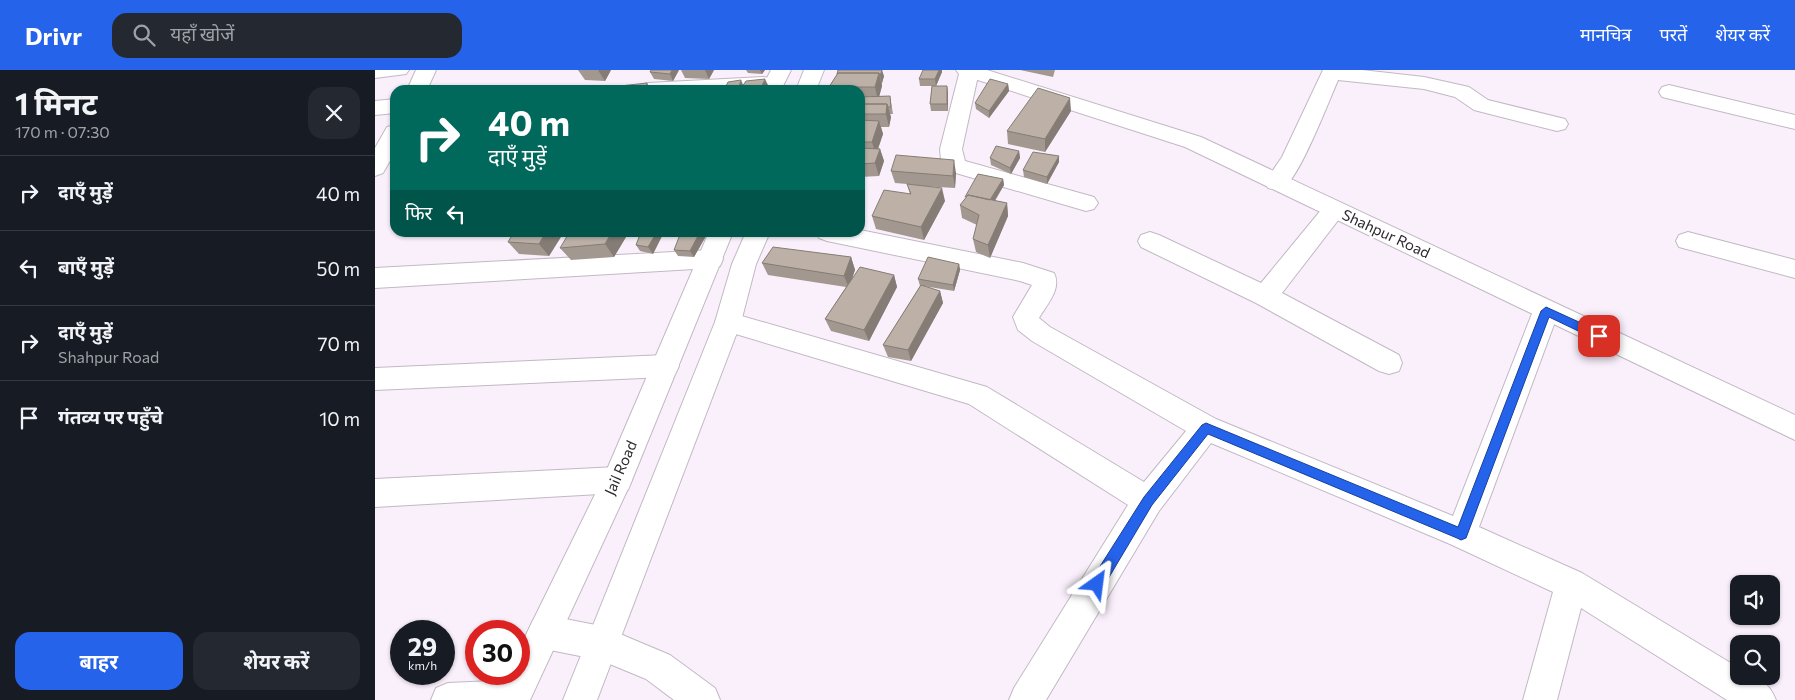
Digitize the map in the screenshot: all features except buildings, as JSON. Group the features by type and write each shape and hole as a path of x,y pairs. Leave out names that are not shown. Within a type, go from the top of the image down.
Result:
{"street":[{"path":"375,72 399,70"},
{"path":"419,85 426,70"},
{"path":"808,85 813,70"},
{"path":"967,70 951,148 952,160 957,166 1086,203"},
{"name":"Shahpur Road","path":"967,70 1193,142 1795,428"},
{"path":"1276,182 1292,160 1331,71 1424,83 1465,93 1481,105 1557,124"},
{"path":"719,85 775,81"},
{"path":"1669,92 1795,122"},
{"path":"375,108 390,106"},
{"path":"375,168 390,141"},
{"path":"375,175 390,174"},
{"path":"1265,296 1334,210"},
{"path":"580,700 728,322 744,264 756,237"},
{"path":"852,237 1023,272 1041,278 1046,282 1044,288 1026,317 1027,323 1041,334 1206,428 1461,534 1571,584 1759,700"},
{"path":"1688,241 1795,269"},
{"path":"1150,242 1265,296 1389,363"},
{"path":"375,278 716,246"},
{"name":"Jail Road","path":"513,699 617,480 716,246"},
{"path":"1461,534 1546,311"},
{"path":"728,322 977,395 1148,501"},
{"path":"375,379 665,366"},
{"path":"1026,700 1148,501 1206,428"},
{"path":"375,493 617,480"},
{"path":"1540,700 1571,584"},
{"path":"545,632 601,643 658,667 703,700"},
{"path":"448,700 513,699"}],"route":[{"path":"1097,584 1148,501 1206,428 1461,534 1546,311 1599,336"}]}
